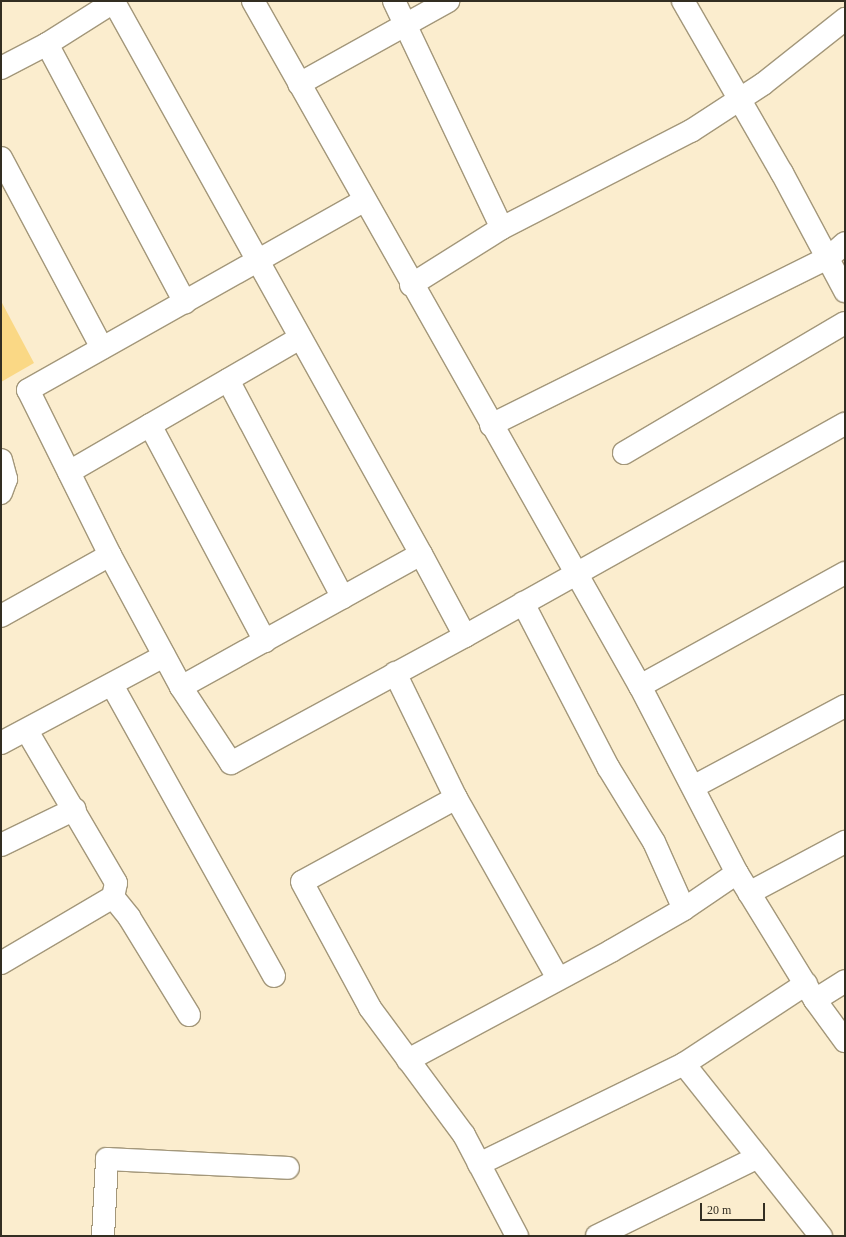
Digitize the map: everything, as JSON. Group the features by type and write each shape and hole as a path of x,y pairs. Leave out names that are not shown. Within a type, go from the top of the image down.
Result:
{"street":[{"path":"1,68 47,44 115,1 465,636"},
{"path":"253,1 411,285 577,572 640,686 737,873 810,992 845,1041"},
{"path":"394,1 407,24 502,228"},
{"path":"299,84 448,1"},
{"path":"683,1 828,258 845,291"},
{"path":"411,285 502,228 691,131 738,100 845,18"},
{"path":"47,44 185,302"},
{"path":"1,158 102,348"},
{"path":"364,201 28,390 110,555 164,656 181,687 231,763 465,636 577,572 845,424"},
{"path":"491,425 828,258 845,243"},
{"path":"624,453 845,324"},
{"path":"69,472 300,338"},
{"path":"228,380 343,598"},
{"path":"150,425 265,641"},
{"path":"1,460 6,479 1,493"},
{"path":"181,687 421,554"},
{"path":"1,616 110,555"},
{"path":"640,686 845,573"},
{"path":"523,603 608,767 654,842 684,909"},
{"path":"1,743 27,731 164,656"},
{"path":"395,673 456,798 558,978"},
{"path":"112,685 274,976"},
{"path":"693,787 845,706"},
{"path":"1,963 113,898 116,883 27,731"},
{"path":"456,798 302,882 370,1008 464,1135 517,1236"},
{"path":"1,844 74,809"},
{"path":"749,893 845,842"},
{"path":"408,1060 684,909 737,873"},
{"path":"113,898 129,916 189,1016"},
{"path":"479,1164 684,1064 810,992 845,981"},
{"path":"684,1064 821,1236"},
{"path":"597,1236 758,1157"},
{"path":"103,1236 107,1159 288,1168"}],"shaded area":[{"path":"1,301 34,363 1,382"}]}
